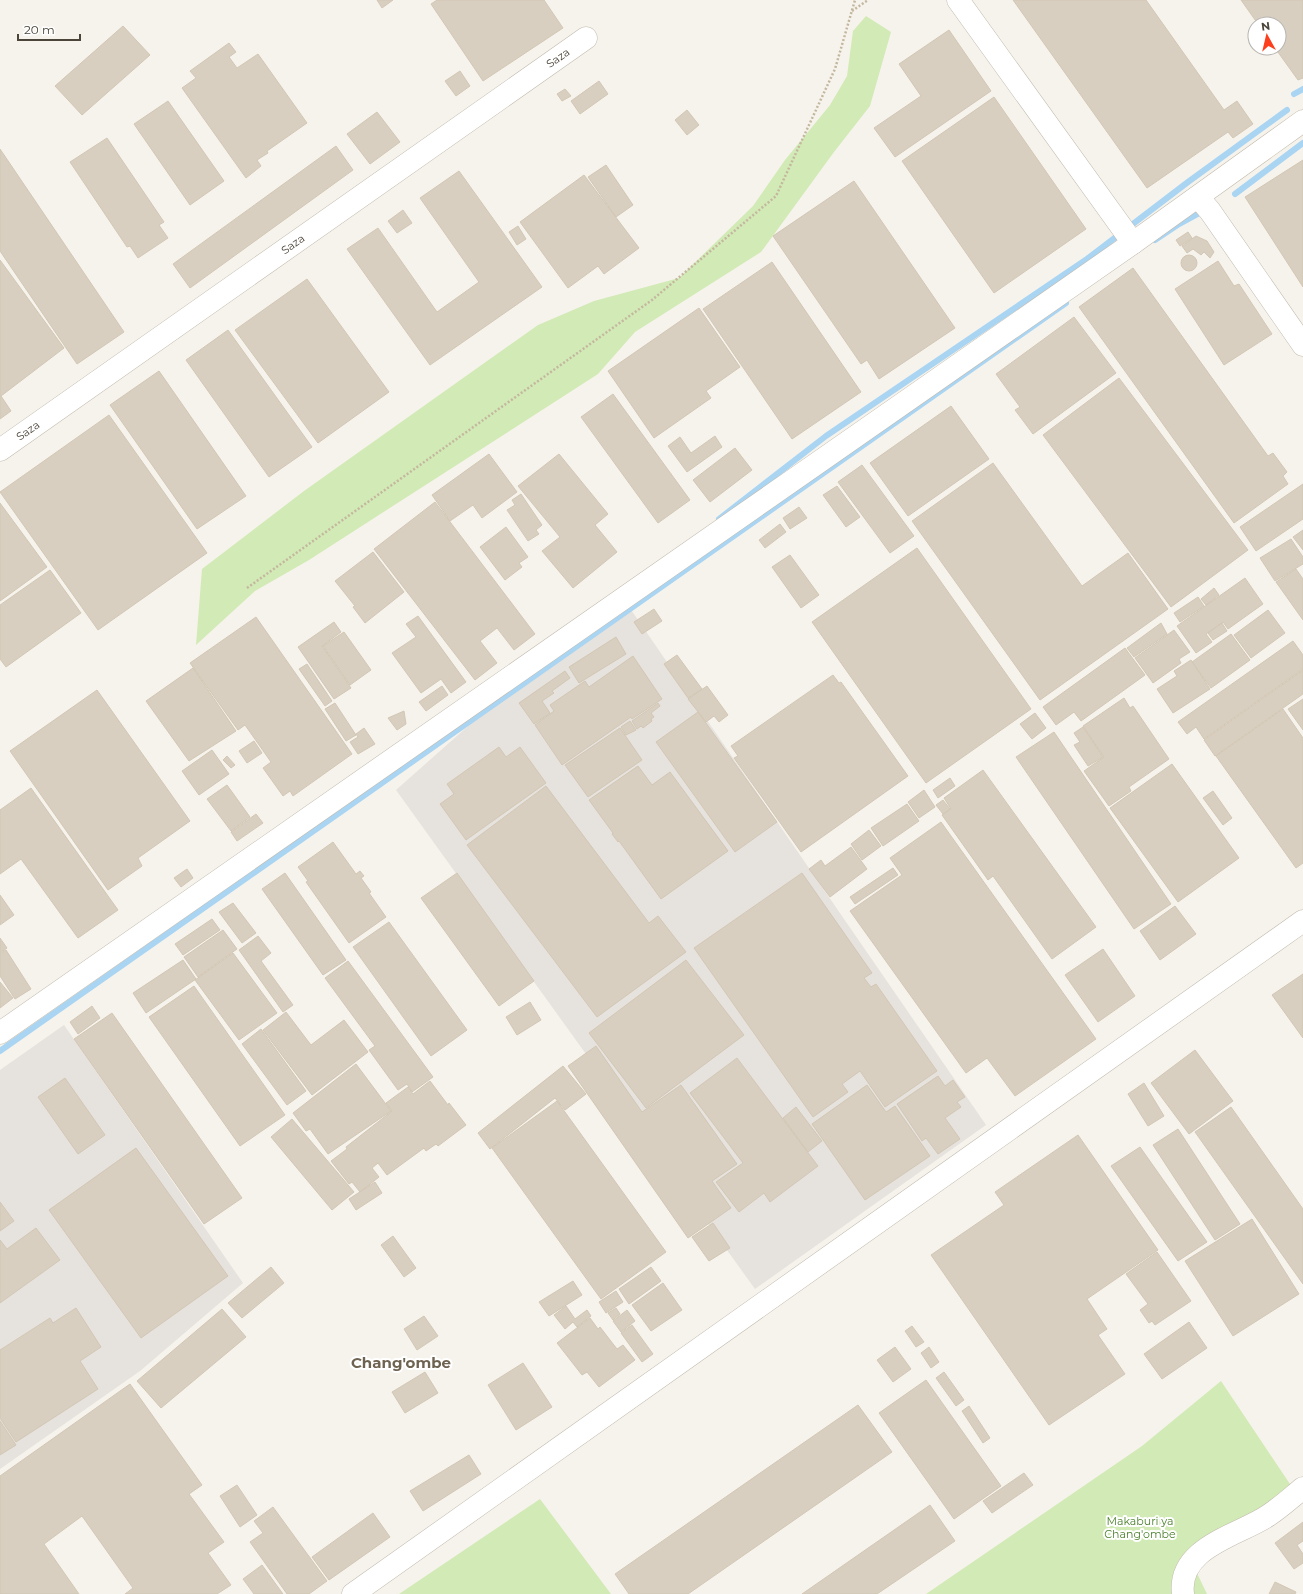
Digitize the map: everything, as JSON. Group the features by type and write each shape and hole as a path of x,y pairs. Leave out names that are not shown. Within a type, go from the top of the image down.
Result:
{"street":[{"path":"959,0 1130,240"},
{"name":"Saza","path":"0,450 586,38"},
{"path":"0,1033 1130,240 1198,197 1303,121"},
{"path":"1198,197 1210,211 1303,345"},
{"path":"353,1594 1303,922"},
{"path":"1183,1594 1182,1585 1184,1575 1191,1563 1205,1548 1269,1515 1303,1488"}],"path":[{"path":"247,588 652,300 776,196 835,69 855,0"},
{"path":"852,11 868,0"}],"shaded area":[{"path":"627,604 986,1125 755,1289 396,790 502,696"},
{"path":"64,1025 243,1283 140,1371 0,1469 0,1070"}],"green space":[{"path":"866,16 891,32 870,106 834,152 761,252 635,332 598,374 309,560 255,591 196,645 202,569 304,491 538,325 594,301 679,278 753,206 785,160 830,105 847,76 853,31"},
{"name":"Makaburi ya Chang'ombe","path":"1221,1381 1296,1493 1194,1567 1207,1594 926,1594 1142,1446"},
{"path":"540,1499 611,1594 399,1594"}],"building":[{"path":"377,0 393,0 382,8"},
{"path":"437,0 544,0 563,28 483,81 431,4"},
{"path":"1013,0 1146,0 1224,110 1237,101 1253,124 1233,138 1228,132 1147,188"},
{"path":"1241,0 1303,0 1303,78 1298,80 1281,56 1287,56 1287,16 1252,16"},
{"path":"123,26 150,55 82,115 55,86"},
{"path":"949,30 991,91 895,157 874,128 921,96 899,64"},
{"path":"229,43 236,52 229,57 237,68 258,54 307,123 267,151 268,153 257,160 261,166 246,178 182,88 196,78 190,71"},
{"path":"460,71 470,86 456,96 445,81"},
{"path":"599,81 608,94 580,114 571,101"},
{"path":"565,89 571,96 562,101 557,94"},
{"path":"994,97 1086,229 994,293 902,161"},
{"path":"168,101 224,181 190,205 134,124"},
{"path":"687,110 699,125 687,135 675,120"},
{"path":"377,112 400,142 370,164 347,134"},
{"path":"107,138 164,222 159,225 168,238 138,258 130,246 127,247 70,162"},
{"path":"336,146 353,170 190,288 173,264"},
{"path":"0,149 124,332 77,364 0,251"},
{"path":"1303,160 1303,287 1245,197"},
{"path":"606,165 633,205 616,217 588,177"},
{"path":"459,171 542,287 430,365 347,249 378,228 437,312 479,282 420,198"},
{"path":"584,175 639,248 604,274 598,266 568,288 520,222"},
{"path":"854,181 955,328 879,379 867,360 861,364 773,236"},
{"path":"403,210 412,223 397,233 388,221"},
{"path":"518,226 526,239 517,245 509,232"},
{"path":"1188,232 1192,238 1180,246 1176,240"},
{"path":"1196,236 1207,241 1214,252 1210,258 1204,252 1201,255 1193,249 1187,253 1182,246"},
{"path":"1189,255 1196,260 1197,263 1192,270 1189,271 1182,266 1181,263 1186,256"},
{"path":"0,260 64,348 1,396 11,411 0,419"},
{"path":"1218,261 1234,286 1239,284 1272,334 1224,365 1175,289"},
{"path":"772,262 861,392 792,439 703,309"},
{"path":"1133,268 1268,456 1273,453 1287,472 1283,476 1288,484 1234,523 1079,307"},
{"path":"307,279 389,392 318,443 235,330"},
{"path":"699,308 740,367 706,391 711,398 654,438 608,371"},
{"path":"1074,317 1116,373 1033,434 1015,410 1020,407 996,374"},
{"path":"228,330 312,447 269,477 186,360"},
{"path":"159,371 246,496 197,529 110,405"},
{"path":"1119,378 1248,550 1171,607 1043,435"},
{"path":"613,394 690,500 658,523 581,417"},
{"path":"951,406 989,459 908,516 870,463"},
{"path":"109,415 207,553 98,630 0,492"},
{"path":"715,436 722,447 687,472 668,446 680,437 691,453"},
{"path":"735,448 752,470 710,502 693,480"},
{"path":"489,454 517,492 482,518 473,505 450,521 432,495"},
{"path":"559,454 608,514 595,525 617,552 573,588 542,551 560,537 518,486"},
{"path":"993,463 1082,586 1128,553 1168,609 1040,700 912,521"},
{"path":"862,465 914,536 890,553 838,482"},
{"path":"1303,484 1303,519 1256,551 1240,527"},
{"path":"837,486 860,517 846,527 823,495"},
{"path":"521,494 542,525 536,530 539,534 528,541 507,510 515,505 512,500"},
{"path":"435,502 535,634 514,650 497,628 480,641 497,663 475,680 374,549"},
{"path":"0,503 47,567 0,601"},
{"path":"799,507 807,518 790,529 783,518"},
{"path":"780,524 786,532 765,548 759,540"},
{"path":"506,527 528,557 519,563 522,567 505,580 480,547"},
{"path":"1303,530 1303,550 1293,537"},
{"path":"1291,539 1303,557 1303,564 1275,581 1260,558"},
{"path":"917,548 1031,709 926,783 812,622"},
{"path":"373,552 404,592 365,623 353,607 355,606 335,581"},
{"path":"790,555 819,595 801,608 772,567"},
{"path":"1296,569 1303,579 1303,620 1276,582"},
{"path":"50,570 81,613 6,667 0,659 0,605"},
{"path":"1245,578 1263,604 1228,629 1223,622 1206,634 1212,642 1196,653 1177,626"},
{"path":"1214,588 1219,595 1206,605 1201,599"},
{"path":"1198,597 1204,606 1180,622 1174,613"},
{"path":"654,609 662,621 642,634 634,622"},
{"path":"1268,610 1285,633 1251,658 1234,635"},
{"path":"418,616 466,682 451,693 441,679 421,693 392,653 416,637 406,624"},
{"path":"256,617 352,754 293,796 290,791 283,796 263,768 271,762 245,725 238,730 190,663"},
{"path":"334,622 341,632 322,646 351,688 334,699 298,647"},
{"path":"1161,623 1167,634 1134,657 1127,648"},
{"path":"1222,623 1227,631 1213,640 1208,633"},
{"path":"1174,630 1190,652 1179,659 1181,663 1153,683 1135,658"},
{"path":"344,632 371,670 350,685 323,646"},
{"path":"1231,634 1250,660 1211,688 1192,662"},
{"path":"616,637 626,654 579,683 569,667"},
{"path":"1293,641 1303,655 1303,669 1204,739 1196,727 1187,734 1178,722"},
{"path":"1125,648 1145,675 1081,721 1074,712 1056,725 1043,707"},
{"path":"677,655 702,689 688,698 664,664"},
{"path":"633,656 662,699 632,719 631,717 562,765 535,725 554,711 550,705 585,681 589,687"},
{"path":"1191,660 1210,689 1173,713 1157,689 1177,676 1174,671"},
{"path":"307,664 332,701 325,706 299,669"},
{"path":"193,668 236,731 189,761 146,701"},
{"path":"1303,670 1303,694 1215,756 1204,740"},
{"path":"565,671 570,678 552,691 554,693 542,701 550,713 534,724 519,703"},
{"path":"833,675 839,683 841,682 908,776 801,852 734,758 738,756 731,746"},
{"path":"442,686 448,695 426,711 419,702"},
{"path":"707,686 728,715 719,722 714,716 706,722 688,699"},
{"path":"97,690 190,821 138,858 142,866 108,890 10,751"},
{"path":"1124,698 1130,708 1133,706 1169,759 1129,787 1131,791 1109,806 1084,771 1104,757 1083,726"},
{"path":"1303,699 1303,730 1288,709"},
{"path":"335,703 356,735 346,741 325,709"},
{"path":"658,703 660,706 651,713 654,717 651,719 652,721 643,728 641,726 637,729 632,721"},
{"path":"1283,709 1303,738 1303,863 1296,868 1216,756"},
{"path":"404,711 406,724 397,730 388,718"},
{"path":"698,712 777,822 735,852 656,742"},
{"path":"1035,713 1046,728 1032,739 1020,724"},
{"path":"630,721 636,730 626,735 621,727"},
{"path":"1083,727 1103,757 1088,766 1074,745 1080,742 1074,733"},
{"path":"364,728 375,744 358,754 350,742 358,737 356,734"},
{"path":"620,728 642,760 588,797 565,765"},
{"path":"1054,732 1171,904 1134,929 1016,757"},
{"path":"254,741 262,753 247,763 239,751"},
{"path":"499,747 506,757 520,747 546,783 466,840 440,804 454,794 447,784"},
{"path":"212,750 229,774 199,795 182,771"},
{"path":"227,756 235,765 231,768 223,760"},
{"path":"1172,764 1239,858 1178,902 1110,808"},
{"path":"638,766 652,785 670,772 728,851 661,899 619,841 618,842 612,834 613,833 589,800"},
{"path":"983,770 1096,927 1052,959 993,876 988,880 942,815 951,809 944,798"},
{"path":"950,778 955,786 938,798 933,790"},
{"path":"227,785 250,817 231,831 207,799"},
{"path":"546,786 649,923 658,916 686,952 597,1017 467,845"},
{"path":"31,788 118,910 78,938 21,859 0,874 0,810"},
{"path":"924,790 935,807 919,818 908,802"},
{"path":"1213,791 1232,818 1223,825 1203,798"},
{"path":"943,800 950,809 943,814 936,805"},
{"path":"907,804 919,821 883,846 871,828"},
{"path":"256,814 263,823 237,841 231,832"},
{"path":"941,822 1096,1039 1015,1096 987,1058 966,1073 850,911 902,875 890,858"},
{"path":"869,830 881,846 862,860 851,844"},
{"path":"333,842 356,874 360,871 364,876 361,878 371,892 369,893 386,917 349,943 306,882 308,881 298,867"},
{"path":"851,847 867,869 830,897 809,869 821,860 825,866"},
{"path":"893,868 898,875 855,904 850,897"},
{"path":"187,869 193,878 181,887 174,878"},
{"path":"285,873 346,960 323,975 262,889"},
{"path":"457,873 534,981 499,1006 421,898"},
{"path":"802,873 872,973 864,978 871,987 876,984 937,1071 885,1107 860,1071 842,1084 848,1092 813,1117 694,948"},
{"path":"0,895 14,915 0,925"},
{"path":"233,903 256,933 242,943 219,912"},
{"path":"1175,906 1196,934 1160,960 1140,931"},
{"path":"212,919 220,930 183,955 175,944"},
{"path":"389,922 467,1030 431,1056 353,947"},
{"path":"223,930 237,949 198,977 184,957"},
{"path":"258,936 271,953 261,961 293,1005 283,1012 239,950"},
{"path":"0,938 7,948 0,953"},
{"path":"1103,949 1135,996 1098,1022 1065,975"},
{"path":"6,950 31,989 15,999 0,976 0,954"},
{"path":"233,953 277,1013 239,1040 195,980"},
{"path":"183,960 196,979 146,1013 133,993"},
{"path":"686,960 744,1035 646,1108 589,1033"},
{"path":"348,961 433,1077 412,1092 407,1084 398,1090 369,1050 375,1046 325,978"},
{"path":"1303,974 1303,1038 1272,995"},
{"path":"0,982 13,998 0,1008"},
{"path":"194,986 285,1115 240,1146 149,1017"},
{"path":"530,1002 541,1020 517,1035 506,1017"},
{"path":"92,1006 100,1018 78,1034 70,1022"},
{"path":"286,1012 311,1045 344,1020 368,1052 312,1095 263,1030"},
{"path":"112,1013 242,1198 204,1224 74,1039"},
{"path":"261,1029 306,1091 287,1105 242,1044"},
{"path":"596,1046 642,1112 681,1085 737,1164 712,1181 731,1208 688,1238 568,1066"},
{"path":"1195,1050 1233,1101 1189,1134 1151,1083"},
{"path":"737,1058 818,1166 770,1202 764,1193 739,1212 716,1182 743,1163 690,1093"},
{"path":"356,1064 391,1111 328,1154 310,1129 306,1131 293,1113"},
{"path":"563,1066 586,1094 565,1110 555,1098 490,1149 478,1133"},
{"path":"938,1076 945,1086 953,1080 965,1097 957,1102 961,1107 945,1118 960,1139 938,1154 926,1138 922,1141 897,1104"},
{"path":"65,1078 105,1135 78,1154 38,1097"},
{"path":"430,1081 448,1105 449,1103 466,1125 438,1146 436,1144 426,1151 424,1148 387,1175 378,1163 372,1168 379,1177 360,1192 352,1182 349,1184 331,1161 347,1149 346,1147 392,1111 386,1103 408,1087 413,1094"},
{"path":"1144,1083 1164,1116 1148,1126 1128,1094"},
{"path":"867,1085 886,1112 895,1106 930,1156 865,1200 812,1124"},
{"path":"557,1101 666,1252 601,1299 492,1148"},
{"path":"796,1107 822,1141 808,1152 783,1118"},
{"path":"1231,1107 1303,1209 1303,1284 1195,1132"},
{"path":"292,1119 354,1192 332,1210 271,1137"},
{"path":"1178,1129 1240,1224 1215,1240 1153,1145"},
{"path":"1078,1135 1158,1250 1087,1299 1107,1329 1098,1335 1125,1374 1049,1425 931,1255 1004,1205 995,1192"},
{"path":"1140,1147 1207,1242 1178,1261 1111,1166"},
{"path":"136,1148 228,1276 141,1338 49,1210"},
{"path":"375,1182 382,1193 356,1210 349,1199"},
{"path":"0,1202 14,1221 0,1231"},
{"path":"1252,1219 1299,1294 1233,1336 1185,1261"},
{"path":"713,1223 730,1248 709,1261 692,1237"},
{"path":"36,1228 60,1260 0,1303 0,1240 7,1249"},
{"path":"393,1236 416,1268 404,1277 381,1245"},
{"path":"1157,1252 1191,1301 1155,1325 1152,1321 1149,1323 1140,1310 1148,1304 1126,1274"},
{"path":"271,1267 284,1283 242,1318 228,1303"},
{"path":"651,1267 661,1281 629,1304 619,1289"},
{"path":"573,1281 582,1295 549,1316 539,1302"},
{"path":"663,1283 682,1310 651,1331 632,1305"},
{"path":"616,1291 623,1302 606,1313 599,1302"},
{"path":"566,1306 575,1319 587,1310 591,1316 577,1327 573,1322 565,1329 554,1315"},
{"path":"76,1308 101,1347 80,1361 98,1389 16,1442 0,1418 0,1350 50,1318 53,1323"},
{"path":"616,1308 620,1314 613,1320 608,1313"},
{"path":"222,1309 246,1337 161,1408 137,1381"},
{"path":"627,1310 635,1321 621,1332 613,1321"},
{"path":"424,1316 438,1336 417,1350 404,1329"},
{"path":"590,1318 598,1329 600,1327 617,1349 623,1345 635,1360 599,1387 587,1372 582,1375 557,1343"},
{"path":"1189,1322 1207,1348 1162,1379 1144,1354"},
{"path":"632,1325 653,1354 642,1362 621,1333"},
{"path":"912,1326 924,1342 916,1347 905,1331"},
{"path":"895,1347 911,1369 893,1382 877,1360"},
{"path":"929,1347 939,1362 931,1368 921,1353"},
{"path":"523,1363 552,1407 516,1430 488,1385"},
{"path":"425,1372 438,1393 405,1413 392,1392"},
{"path":"944,1372 964,1400 956,1406 936,1378"},
{"path":"926,1380 1001,1486 954,1519 879,1413"},
{"path":"130,1384 202,1485 189,1494 224,1542 208,1553 231,1585 217,1594 125,1594 133,1588 82,1516 44,1544 79,1594 0,1594 0,1476"},
{"path":"858,1405 892,1452 688,1594 629,1594 615,1574"},
{"path":"969,1406 990,1438 983,1443 962,1411"},
{"path":"0,1421 16,1445 0,1455"},
{"path":"469,1455 481,1474 423,1511 410,1491"},
{"path":"1024,1473 1033,1485 992,1513 983,1501"},
{"path":"237,1485 257,1515 240,1527 220,1496"},
{"path":"930,1505 955,1541 877,1594 802,1594"},
{"path":"273,1507 327,1581 309,1594 287,1594 250,1542 263,1533 254,1521"},
{"path":"373,1513 390,1537 329,1580 312,1557"},
{"path":"1303,1522 1303,1541 1297,1545 1303,1554 1303,1563 1294,1569 1275,1543"},
{"path":"262,1565 283,1594 254,1594 243,1579"},
{"path":"1275,1582 1296,1592 1295,1594 1269,1594"}],"waterway":[{"path":"1294,94 1303,89"},
{"path":"719,519 826,436 1087,259 1188,182 1287,110"},
{"path":"1235,194 1303,143"},
{"path":"1155,240 1201,212"},
{"path":"0,1051 1066,303"}],"district":[{"name":"Chang'ombe","path":"401,1362"}]}
